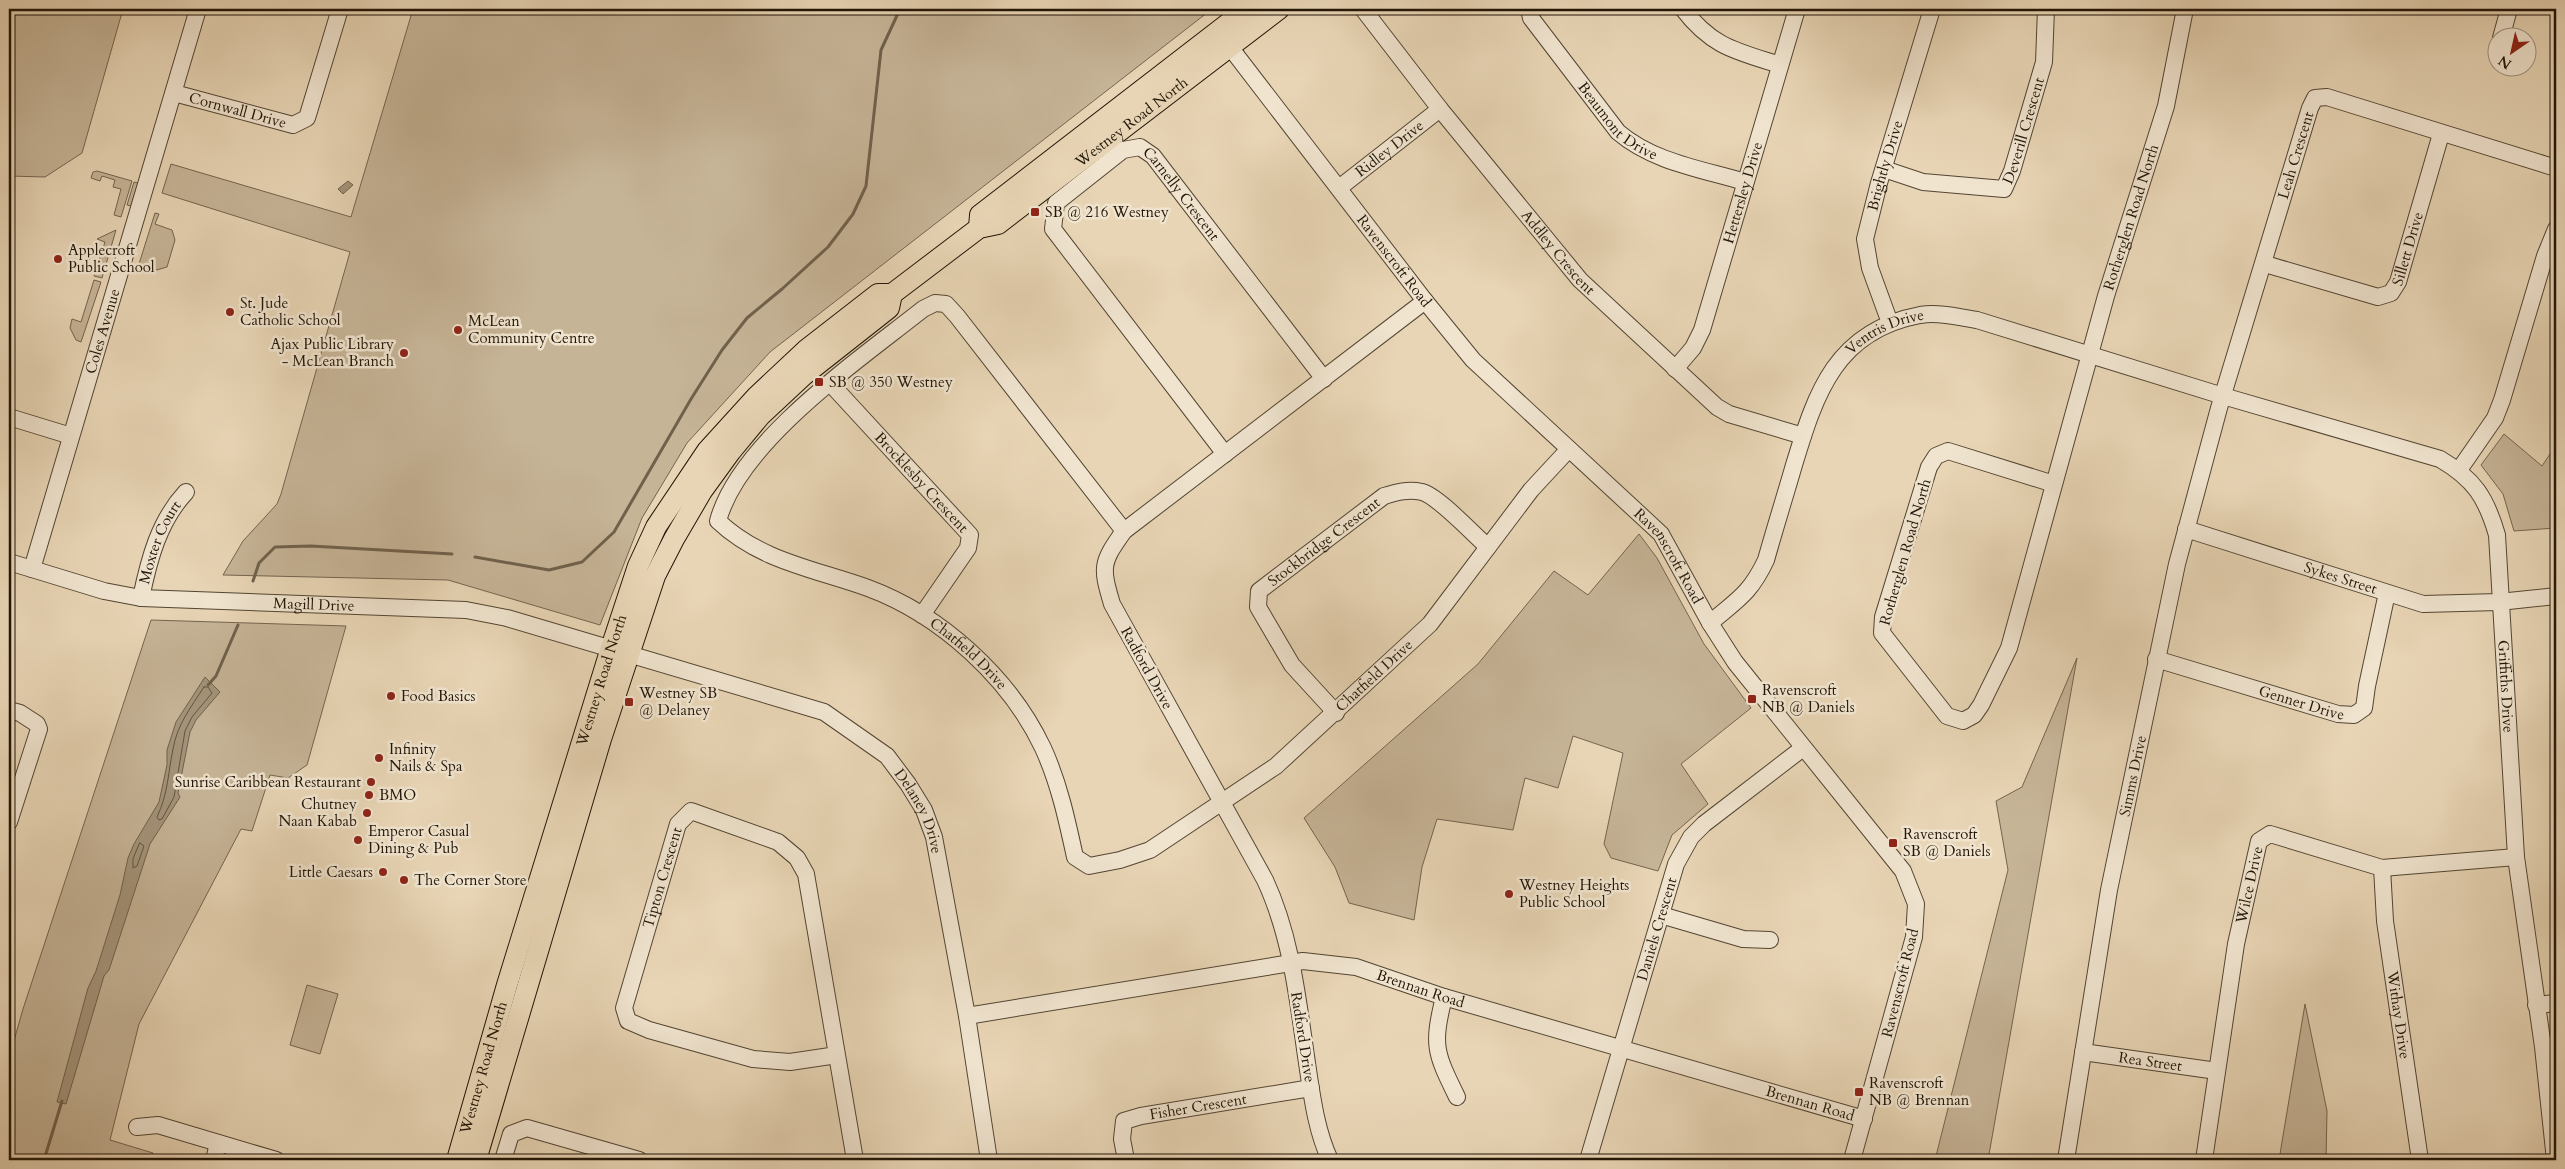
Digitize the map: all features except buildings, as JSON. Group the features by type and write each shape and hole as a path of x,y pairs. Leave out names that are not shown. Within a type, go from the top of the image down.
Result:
{"main road":[{"name":"Westney Road North","path":"476,1160 601,739 638,566 656,527 707,451 757,396 806,350 878,294 892,294 979,228 998,224 1224,38 1248,9"},
{"name":"Westney Road North","path":"1224,38 1279,9"},
{"name":"Westney Road North","path":"457,1160 507,985 620,651"}],"street":[{"name":"Coles Avenue","path":"32,569 132,224 174,93 198,9"},
{"name":"Cornwall Drive","path":"174,93 293,126 307,118 340,9"},
{"name":"Addley Crescent","path":"1363,9 1440,109 1580,280 1717,407 1729,414 1802,436"},
{"name":"Beaumont Drive","path":"1529,9 1531,18 1618,132 1650,154 1745,182"},
{"path":"1683,9 1693,23 1722,46 1780,65"},
{"name":"Hettersley Drive","path":"1675,369 1693,348 1702,330 1797,9"},
{"name":"Brightly Drive","path":"1890,323 1870,268 1865,239 1932,9"},
{"name":"Deverill Crescent","path":"1884,169 1924,182 2004,189 2012,171 2044,62 2046,9"},
{"name":"Rotherglen Road North","path":"2054,484 1948,451 1936,456 1929,467 1883,617 1882,633 1947,716 1963,721 1974,715 2005,657 2054,484 2090,354 2166,106 2185,9"},
{"path":"2504,28 2510,9"},
{"name":"Ravenscroft Road","path":"1224,38 1425,301 1473,360 1661,534 1710,623 1735,662 1903,871 1916,904 1914,937 1852,1160"},
{"name":"Leah Crescent","path":"2223,396 2310,108 2315,98 2327,97 2441,134 2556,168"},
{"name":"Ridley Drive","path":"1338,188 1440,109"},
{"name":"Sillett Drive","path":"2264,264 2378,297 2391,293 2398,282 2441,134"},
{"name":"Carnelly Crescent","path":"1225,454 1053,229 1056,203 1123,150 1140,147 1153,156 1324,379"},
{"path":"2460,470 2495,418 2545,256 2556,229"},
{"name":"Radford Drive","path":"1330,1160 1318,1129 1290,962 1278,908 1265,880 1220,803 1112,604 1104,576 1106,556 1124,531 1425,301"},
{"name":"Chatfield Drive","path":"1124,531 946,304 935,303 923,309 830,383 762,444 723,503 718,521 731,534 775,559 869,589 922,615 975,657 1006,691 1027,721 1043,749 1062,798 1075,857 1089,866 1120,860 1150,850 1276,766 1430,624 1531,490 1569,449"},
{"name":"Ventris Drive","path":"1710,623 1747,592 1758,578 1766,560 1802,436 1822,384 1837,362 1866,338 1890,323 1922,315 1948,314 1977,320 2223,396"},
{"name":"Brocklesby Crescent","path":"830,383 970,535 968,548 922,615"},
{"name":"Griffiths Drive","path":"2223,396 2440,459 2460,470 2478,489 2491,514 2496,535 2516,857 2556,1151 2555,1160"},
{"name":"Simms Drive","path":"2066,1160 2109,890 2156,659 2186,530 2223,396"},
{"path":"9,417 71,436"},
{"name":"Stockbridge Crescent","path":"1336,712 1292,665 1258,607 1259,591 1384,496 1404,490 1424,492 1444,507 1488,547"},
{"name":"Moxter Court","path":"141,598 162,525 172,507 186,492"},
{"name":"Sykes Street","path":"2186,530 2423,604 2499,602 2556,596"},
{"name":"Magill Drive","path":"9,562 104,591 141,598 466,610 507,618 620,651"},
{"name":"Genner Drive","path":"2156,659 2338,714 2354,715 2364,708 2366,686 2387,593"},
{"name":"Delaney Drive","path":"620,651 824,712 887,756 908,784 924,810 934,837 989,1160"},
{"path":"9,710 20,713 37,724 39,730 9,822"},
{"name":"Daniels Crescent","path":"1588,1160 1676,864 1691,837 1704,824 1803,748"},
{"name":"Tipton Crescent","path":"837,1055 790,1062 753,1059 649,1030 628,1021 624,1008 675,834 683,816 691,811 778,842 797,858 806,874 855,1160"},
{"name":"Wilce Drive","path":"2204,1160 2236,944 2260,841 2270,834 2382,868 2516,857"},
{"name":"Withay Drive","path":"2382,868 2385,920 2420,1160"},
{"path":"1661,915 1743,939 1770,940"},
{"name":"Brennan Road","path":"966,1016 1290,962 1303,961 1356,967 1444,997 1864,1119"},
{"path":"1444,997 1437,1022 1436,1052 1457,1097"},
{"path":"2536,1006 2556,1003"},
{"name":"Rea Street","path":"2083,1052 2217,1071"},
{"name":"Fisher Crescent","path":"1126,1160 1122,1139 1124,1121 1141,1116 1311,1088"},
{"path":"137,1127 158,1125 276,1160"},
{"path":"503,1160 511,1134 527,1128 639,1160"},
{"path":"214,1160 218,1142"}],"shaded area":[{"path":"9,9 123,9 82,153 45,177 9,176"},
{"path":"413,9 1212,9 770,352 687,443 642,518 600,625 448,580 223,575 243,541 277,504 281,494 350,252 162,193 171,164 351,217"},
{"path":"97,171 132,181 121,217 114,215 121,189 113,187 115,180 102,176 100,181 91,178 93,172"},
{"path":"134,182 138,183 131,206 127,205"},
{"path":"155,213 159,214 155,224 172,230 175,240 167,267 153,271 139,264"},
{"path":"116,230 102,278 94,276 105,242 97,239"},
{"path":"94,280 101,282 81,342 76,340 70,328 72,319 81,322"},
{"path":"2504,434 2542,466 2556,445 2556,528 2514,531 2503,494 2481,465"},
{"path":"1639,534 1657,558 1704,644 1751,708 1681,764 1708,804 1672,835 1658,871 1611,858 1604,844 1623,753 1573,736 1558,788 1525,778 1513,830 1437,819 1422,867 1414,920 1349,903 1335,867 1304,818 1478,664 1554,571 1588,595"},
{"path":"151,620 346,626 307,765 288,778 270,775 252,831 241,829 139,1024 110,1140 153,1153 151,1160 9,1160 9,1058 23,1009"},
{"path":"2077,658 1988,1160 1935,1160 2008,870 1996,801 2022,787"},
{"path":"307,985 338,994 320,1054 290,1045"},
{"path":"2305,1004 2327,1111 2326,1160 2279,1160"}],"water":[{"path":"348,181 353,185 343,194 338,189"},
{"path":"205,677 220,692 196,720 190,732 178,793 180,797 150,844 109,970 104,976 66,1104 57,1102 88,988 96,971 120,895 128,858 134,844 159,802 167,765 167,750 176,722"}],"waterway":[{"path":"475,557 549,570 582,562 614,532 691,399 722,350 747,318 828,247 853,214 866,186 881,50 900,9"},
{"path":"253,581 259,563 275,547 311,546 452,554"},
{"path":"208,685 216,676 238,625"},
{"path":"44,1160 62,1101"}],"place":[{"name":"SB @ 216 Westney","path":"1035,212"},
{"name":"Applecroft Public School","path":"58,259"},
{"name":"St. Jude Catholic School","path":"230,312"},
{"name":"McLean Community Centre","path":"458,330"},
{"name":"Ajax Public Library - McLean Branch","path":"404,353"},
{"name":"SB @ 350 Westney","path":"819,382"},
{"name":"Food Basics","path":"391,696"},
{"name":"Ravenscroft NB @ Daniels","path":"1752,699"},
{"name":"Westney SB @ Delaney","path":"629,702"},
{"name":"Infinity Nails & Spa","path":"379,758"},
{"name":"Sunrise Caribbean Restaurant","path":"371,782"},
{"name":"BMO","path":"369,795"},
{"name":"Chutney Naan Kabab","path":"367,813"},
{"name":"Emperor Casual Dining & Pub","path":"358,840"},
{"name":"Ravenscroft SB @ Daniels","path":"1893,843"},
{"name":"Little Caesars","path":"383,872"},
{"name":"The Corner Store","path":"404,880"},
{"name":"Westney Heights Public School","path":"1509,894"},
{"name":"Ravenscroft NB @ Brennan","path":"1859,1092"}]}
